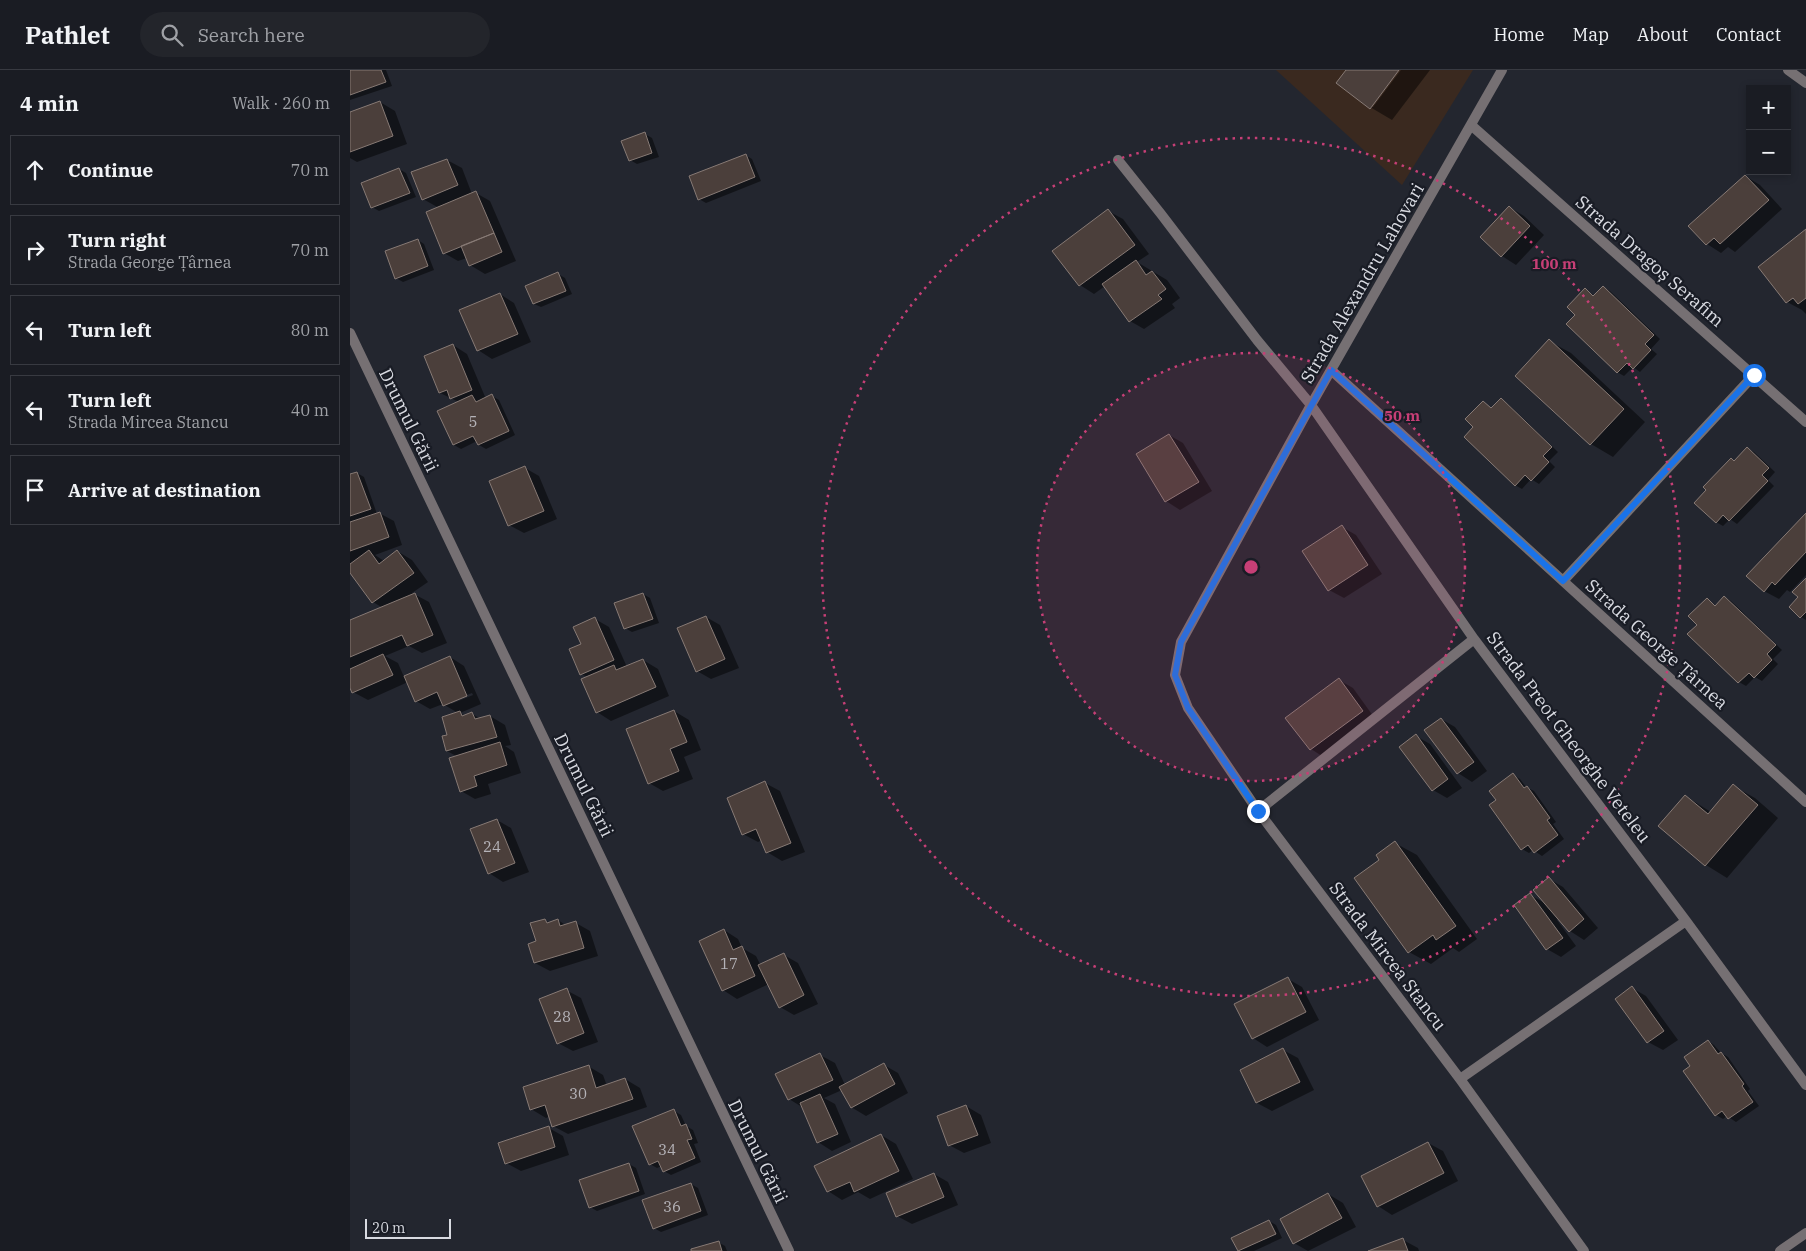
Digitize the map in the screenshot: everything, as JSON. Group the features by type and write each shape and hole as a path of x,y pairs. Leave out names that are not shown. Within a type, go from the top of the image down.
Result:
{"street":[{"name":"Strada Alexandru Lahovari","path":"1175,675 1181,642 1311,405 1502,70"},
{"path":"1788,70 1806,83"},
{"name":"Strada Dragoș Serafim","path":"1471,125 1806,422"},
{"name":"Strada Preot Gheorghe Veteleu","path":"1118,160 1257,340 1311,405 1474,639 1686,920 1806,1085"},
{"name":"Drumul Gării","path":"350,333 789,1251"},
{"name":"Strada George Țârnea","path":"1331,370 1806,802"},
{"path":"1563,581 1754,375"},
{"path":"1258,811 1474,639"},
{"name":"Strada Mircea Stancu","path":"1175,675 1188,708 1258,811 1460,1079 1584,1251"},
{"path":"1460,1079 1686,920"},
{"path":"1780,1251 1806,1233"}],"shaded area":[{"path":"1276,70 1473,70 1402,185"}],"building":[{"path":"350,70 381,70 386,82 350,95"},
{"path":"1346,70 1399,70 1370,109 1336,83"},
{"path":"380,101 393,136 350,152 350,112"},
{"path":"645,132 652,153 629,161 621,141"},
{"path":"746,154 755,177 698,200 689,176"},
{"path":"447,159 458,185 422,200 411,172"},
{"path":"399,168 410,193 371,208 361,183"},
{"path":"1745,175 1769,200 1720,244 1714,238 1706,245 1688,226"},
{"path":"476,191 494,233 443,254 426,212"},
{"path":"1509,206 1530,226 1501,257 1480,237"},
{"path":"1108,209 1135,245 1079,286 1052,251"},
{"path":"1806,229 1806,298 1798,304 1793,298 1786,303 1758,267"},
{"path":"494,233 502,252 469,266 461,246"},
{"path":"418,239 428,266 395,279 385,251"},
{"path":"1136,260 1146,275 1152,271 1166,289 1158,295 1162,299 1129,322 1102,284"},
{"path":"558,272 566,291 533,304 525,286"},
{"path":"1603,286 1654,335 1645,344 1651,350 1633,369 1627,363 1617,373 1566,324 1575,315 1567,307 1585,288 1593,296"},
{"path":"500,293 518,334 477,351 459,310"},
{"path":"1549,339 1624,409 1590,445 1515,376"},
{"path":"453,344 472,390 450,399 447,390 439,393 424,356"},
{"path":"492,394 509,431 478,445 473,436 453,445 437,411 472,395 476,402"},
{"path":"1501,398 1552,447 1543,456 1549,462 1531,481 1525,475 1515,486 1464,437 1473,427 1465,419 1483,401 1491,408"},
{"path":"1169,434 1199,482 1165,502 1136,454"},
{"path":"1747,447 1769,468 1762,475 1768,481 1729,521 1723,515 1716,523 1694,503 1706,490 1703,487 1731,458 1734,461"},
{"path":"525,466 544,511 508,526 489,481"},
{"path":"357,472 371,509 350,516 350,474"},
{"path":"380,512 389,537 350,551 350,522"},
{"path":"1806,513 1806,552 1775,585 1772,582 1764,592 1746,576"},
{"path":"1342,525 1368,565 1328,591 1302,551"},
{"path":"369,550 379,564 397,550 414,573 372,603 350,573 350,564"},
{"path":"1806,578 1806,612 1800,618 1789,607 1798,597 1792,592"},
{"path":"415,593 433,635 407,646 402,635 350,657 350,620"},
{"path":"643,593 653,619 624,629 614,603"},
{"path":"1724,596 1776,645 1767,654 1772,660 1754,678 1749,673 1738,683 1687,634 1697,625 1688,616 1707,598 1715,606"},
{"path":"706,616 725,659 696,672 677,628"},
{"path":"595,617 614,660 580,675 569,649 581,644 573,627"},
{"path":"383,654 393,675 352,693 350,688 350,669"},
{"path":"450,656 467,696 443,706 437,692 415,702 404,676"},
{"path":"643,659 656,687 596,713 581,679 614,665 616,670"},
{"path":"1339,678 1363,711 1310,750 1285,718"},
{"path":"674,710 687,742 670,749 679,771 648,784 626,729"},
{"path":"460,711 462,716 472,712 475,719 490,715 497,737 446,751 442,736 447,735 442,717"},
{"path":"1441,718 1474,762 1457,774 1424,730"},
{"path":"1416,734 1448,779 1432,791 1399,747"},
{"path":"500,742 507,765 474,776 477,786 460,792 449,758"},
{"path":"1513,773 1524,788 1527,786 1550,818 1547,820 1558,835 1534,853 1528,845 1521,850 1489,805 1496,800 1489,791"},
{"path":"765,781 791,843 766,853 756,829 742,835 727,798"},
{"path":"1733,784 1758,805 1705,866 1658,826 1685,795 1708,814"},
{"path":"497,819 515,863 488,874 470,829"},
{"path":"1395,841 1456,926 1436,940 1433,935 1408,953 1354,878 1379,860 1376,855"},
{"path":"1549,877 1584,919 1569,932 1533,890"},
{"path":"1530,893 1563,938 1546,950 1514,905"},
{"path":"545,919 547,923 558,919 560,926 576,921 584,948 534,963 528,944 536,941 530,923"},
{"path":"724,929 733,950 742,946 755,976 722,991 699,941"},
{"path":"784,953 804,995 779,1008 758,965"},
{"path":"1288,977 1306,1012 1252,1039 1234,1004"},
{"path":"1632,986 1664,1031 1647,1043 1615,999"},
{"path":"567,988 584,1033 557,1044 539,999"},
{"path":"1708,1040 1718,1054 1721,1052 1744,1084 1742,1086 1753,1102 1728,1119 1722,1111 1715,1116 1683,1071 1690,1066 1684,1057"},
{"path":"1283,1048 1300,1082 1256,1103 1240,1070"},
{"path":"820,1053 833,1080 788,1100 775,1074"},
{"path":"884,1063 895,1084 851,1108 839,1087"},
{"path":"589,1065 596,1088 625,1078 633,1099 552,1127 545,1105 530,1110 523,1087"},
{"path":"820,1094 838,1134 817,1143 800,1103"},
{"path":"966,1105 978,1135 948,1146 937,1116"},
{"path":"674,1109 681,1126 686,1124 692,1139 687,1140 695,1158 663,1172 658,1161 649,1165 632,1126"},
{"path":"549,1126 555,1147 505,1164 498,1143"},
{"path":"881,1134 899,1171 854,1192 850,1182 827,1192 814,1166"},
{"path":"1428,1142 1444,1173 1377,1207 1361,1176"},
{"path":"629,1163 639,1191 589,1208 579,1180"},
{"path":"934,1173 944,1197 896,1217 886,1193"},
{"path":"691,1183 701,1211 653,1229 642,1200"},
{"path":"1328,1193 1342,1218 1293,1244 1280,1219"},
{"path":"1269,1220 1276,1234 1238,1251 1231,1238"},
{"path":"1403,1238 1408,1251 1368,1251"},
{"path":"719,1241 722,1251 691,1251 691,1249"}],"route":[{"path":"1258,811 1188,708 1175,675 1181,642 1331,370 1563,581 1754,375"}]}
